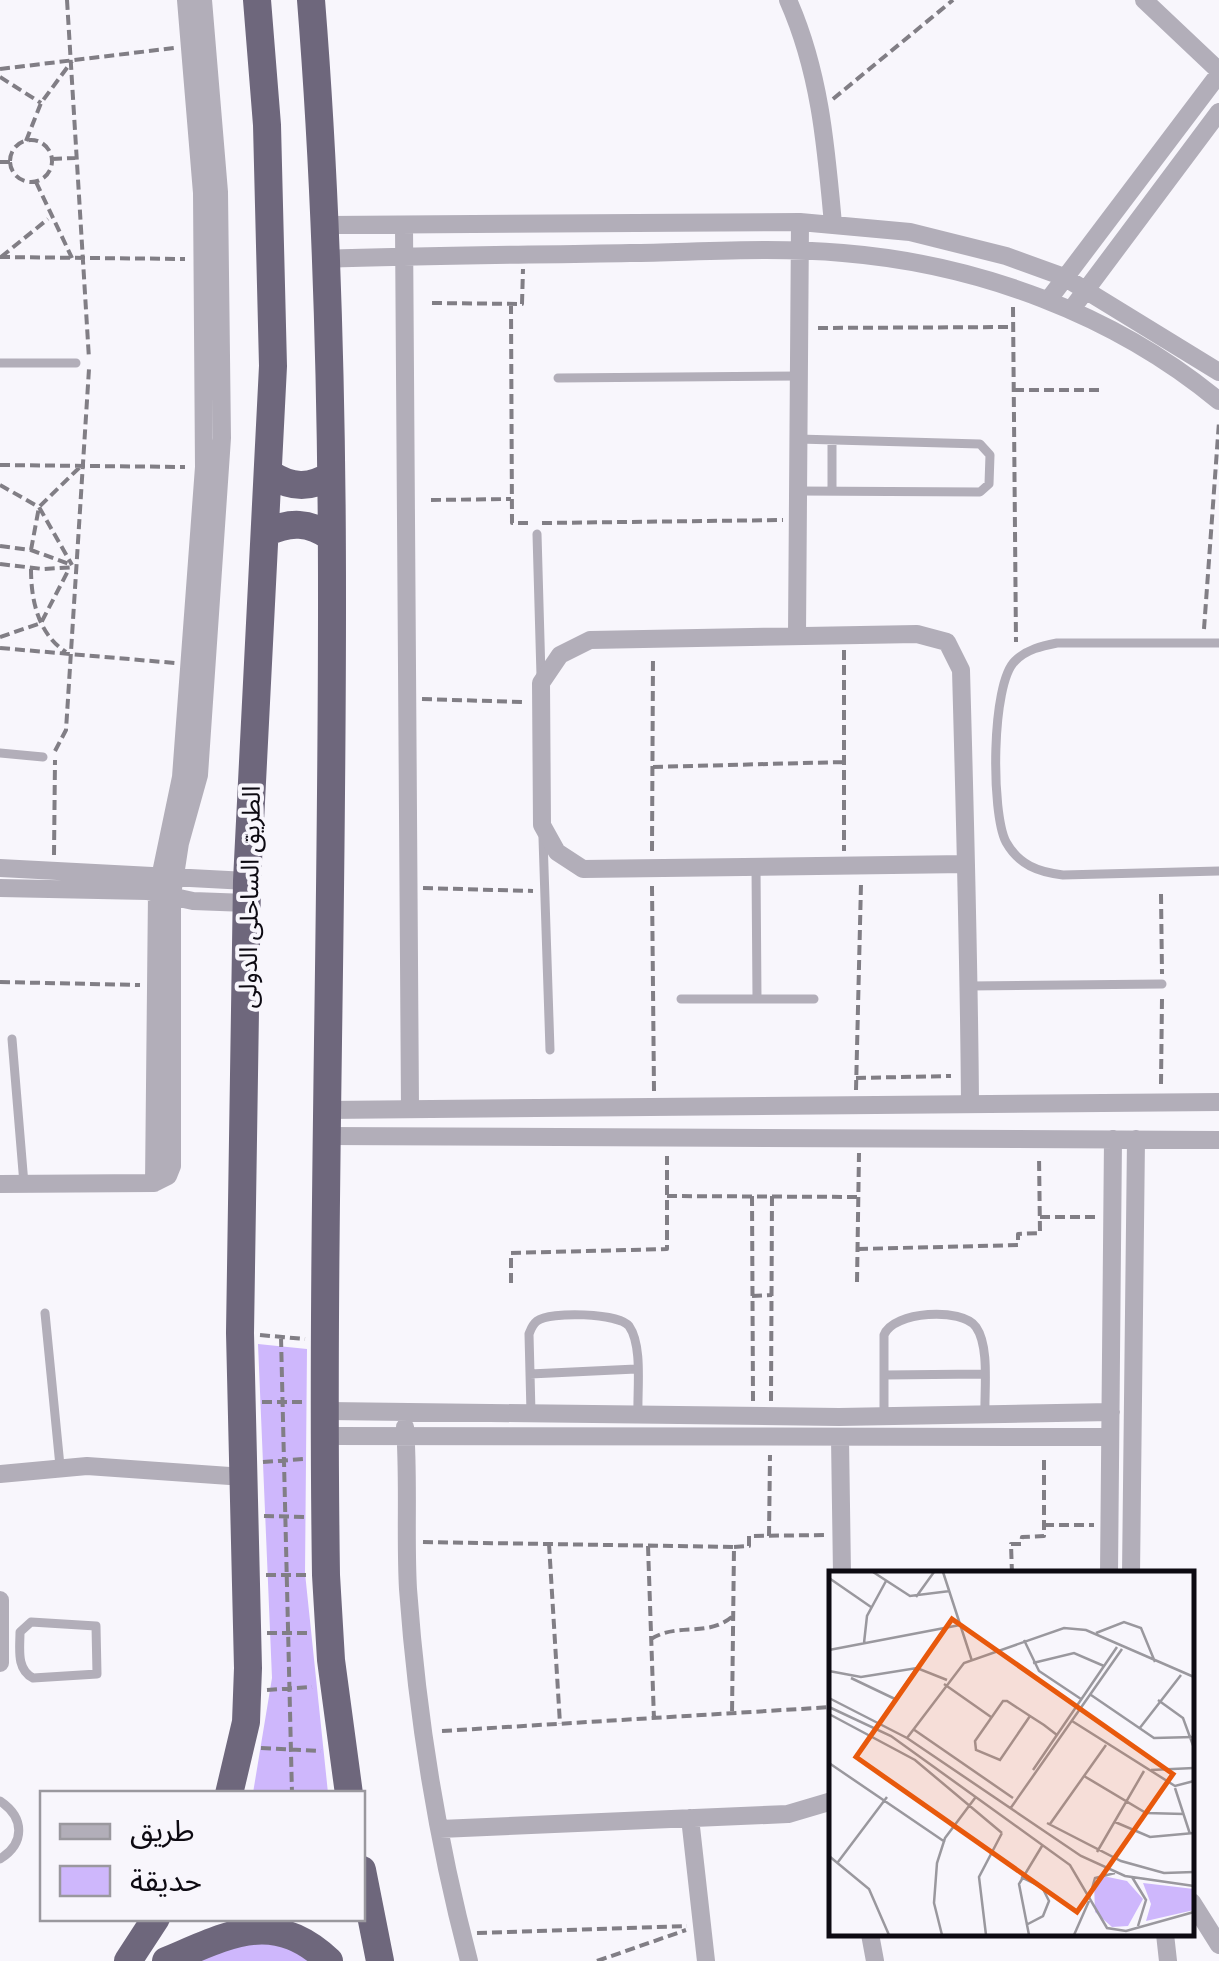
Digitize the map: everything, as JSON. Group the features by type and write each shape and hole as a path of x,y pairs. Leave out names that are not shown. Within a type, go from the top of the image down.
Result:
{"highway":[{"name":"الطريق الساحلى الدولى","path":"230,1791 241,1748 247,1691 240,1333 247,892 255,663 270,474 267,126 256,0"},
{"path":"311,0 326,225 331,474 326,1575 334,1686 348,1791"},
{"path":"270,474 281,482 307,486 331,474"},
{"path":"266,533 292,524 320,529 331,537"},
{"path":"365,1885 380,1961"},
{"path":"128,1961 154,1921"},
{"path":"166,1961 252,1929 292,1934 329,1961"}],"street":[{"path":"154,1182 156,985 181,777 204,467 204,259 186,0"},
{"path":"0,1184 154,1182 164,1180 172,1166 166,884 200,775 222,438 219,192 203,0"},
{"path":"788,0 807,43 822,108 833,224"},
{"path":"1049,299 1219,72 1144,0"},
{"path":"1071,310 1219,112"},
{"path":"326,225 800,222 958,242 1064,277 1219,372"},
{"path":"797,636 800,222"},
{"path":"404,226 410,1108"},
{"path":"326,260 523,254 877,256 1049,299 1168,363 1219,400"},
{"path":"966,864 584,869 557,852 542,825 541,683 560,655 590,640 933,634 958,655 966,864 970,1104"},
{"path":"0,868 53,870 166,884"},
{"path":"0,888 198,880 247,892"},
{"path":"326,1123 410,1108 1219,1102"},
{"path":"326,1123 667,1137 1219,1140"},
{"path":"1109,1571 1113,1139"},
{"path":"1132,1571 1136,1139"},
{"path":"327,1427 404,1414 884,1417 1111,1412"},
{"path":"404,1414 408,1542 424,1731 440,1829 469,1961"},
{"path":"327,1427 406,1438 1110,1437"},
{"path":"840,1438 842,1571"},
{"path":"0,1474 60,1466 244,1470"},
{"path":"0,1600 8,1655"},
{"path":"440,1829 788,1814 829,1802"},
{"path":"690,1818 706,1961"},
{"path":"1194,1905 1219,1945"},
{"path":"870,1936 876,1961"},
{"path":"1165,1936 1168,1961"}],"lane":[{"path":"0,363 76,363"},
{"path":"558,378 799,376"},
{"path":"798,439 980,444 990,454 989,484 984,491 798,491"},
{"path":"832,440 832,491"},
{"path":"537,534 541,683"},
{"path":"1219,644 1057,643 1034,648 1002,680 998,704 1000,815 1004,839 1018,859 1039,872 1063,876 1219,871"},
{"path":"0,752 43,757"},
{"path":"542,825 550,1050"},
{"path":"756,867 757,999"},
{"path":"969,986 1162,984"},
{"path":"681,1000 814,999"},
{"path":"12,1039 24,1184"},
{"path":"45,1313 60,1466"},
{"path":"531,1416 530,1329 538,1320 549,1317 612,1316 623,1320 634,1335 638,1416"},
{"path":"884,1417 884,1335 893,1321 959,1316 970,1321 980,1335 985,1415"},
{"path":"530,1374 636,1369"},
{"path":"884,1375 983,1374"},
{"path":"30,1622 90,1622 99,1632 100,1668 92,1677 32,1678 8,1655 30,1622"},
{"path":"0,1801 13,1810 20,1826 18,1842 0,1859"}],"path":[{"path":"53,870 58,774 55,753 66,730 72,567 89,364 67,0"},
{"path":"822,108 953,0"},
{"path":"0,69 190,46"},
{"path":"52,159 46,176 36,182 18,177 10,162 15,148 26,141 40,103 72,61"},
{"path":"0,77 40,103"},
{"path":"26,141 43,144 52,159"},
{"path":"52,159 75,158"},
{"path":"0,162 10,162"},
{"path":"36,182 72,258"},
{"path":"1,257 50,218"},
{"path":"432,303 522,304 523,254"},
{"path":"1,257 204,259"},
{"path":"1013,287 1015,634 1023,656"},
{"path":"510,304 512,523 798,520"},
{"path":"799,328 1014,326"},
{"path":"1014,390 1103,390"},
{"path":"1202,643 1219,422"},
{"path":"0,465 204,467"},
{"path":"31,550 40,507 82,466"},
{"path":"0,485 40,507 72,567"},
{"path":"431,500 511,499"},
{"path":"0,546 31,550 72,567"},
{"path":"0,564 72,567"},
{"path":"0,637 40,623 72,567"},
{"path":"31,568 40,623 51,641 70,654"},
{"path":"844,635 844,762 853,866 855,1105"},
{"path":"0,648 190,665"},
{"path":"407,699 541,703"},
{"path":"653,767 844,762"},
{"path":"408,888 545,891"},
{"path":"0,982 156,985"},
{"path":"856,1078 970,1076"},
{"path":"511,1283 511,1252 667,1249 667,1137"},
{"path":"858,1282 859,1138"},
{"path":"858,1248 1018,1245 1018,1234 1040,1233 1039,1139"},
{"path":"667,1196 858,1197"},
{"path":"752,1196 752,1296 762,1417"},
{"path":"762,1417 772,1295 772,1196"},
{"path":"1040,1216 1112,1216"},
{"path":"752,1296 772,1295"},
{"path":"240,1333 327,1342"},
{"path":"281,1337 292,1791"},
{"path":"242,1402 283,1402 327,1427 284,1460 244,1470"},
{"path":"1012,1571 1012,1544 1021,1544 1022,1536 1044,1536 1044,1437"},
{"path":"769,1536 771,1438"},
{"path":"245,1516 325,1517"},
{"path":"1044,1524 1109,1525"},
{"path":"408,1542 734,1547 749,1546 749,1536 842,1534"},
{"path":"549,1544 560,1725"},
{"path":"648,1546 654,1720"},
{"path":"732,1716 734,1547"},
{"path":"246,1575 326,1575"},
{"path":"651,1639 670,1630 718,1627 734,1616"},
{"path":"247,1633 329,1633"},
{"path":"247,1691 334,1686"},
{"path":"424,1731 732,1716 829,1706"},
{"path":"241,1748 342,1752"},
{"path":"462,1934 700,1925"},
{"path":"597,1961 700,1925"}],"green space":[{"path":"258,1344 307,1349 305,1573 328,1791 253,1791 272,1678"},
{"path":"270,1936 316,1961 200,1961 215,1949"}]}
